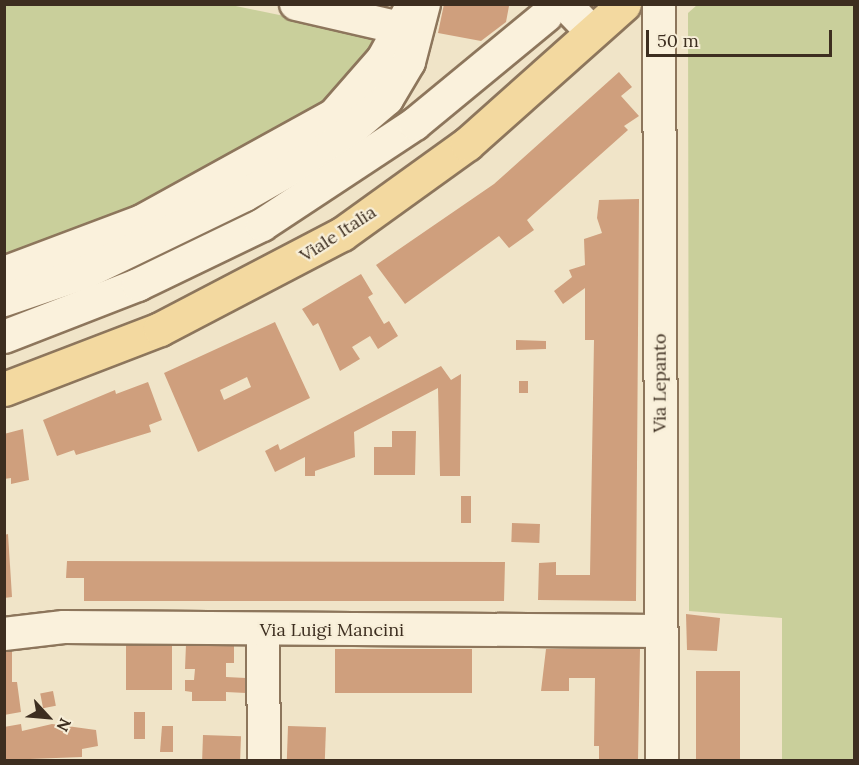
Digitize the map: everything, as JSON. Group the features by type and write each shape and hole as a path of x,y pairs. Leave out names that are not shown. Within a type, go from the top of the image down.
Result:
{"main road":[{"name":"Viale Italia","path":"4,389 160,329 295,262 439,166 624,4"}],"street":[{"path":"4,273 142,221 300,136 334,115 355,95 407,16 296,4"},
{"path":"4,300 84,273 245,195 333,146 387,99 409,62 424,4"},
{"name":"Via Lepanto","path":"659,4 662,760"},
{"path":"4,337 138,285 262,225 415,124 556,10 593,33"},
{"name":"Via Luigi Mancini","path":"4,634 64,627 660,631"},
{"path":"263,630 264,760"}],"green space":[{"path":"4,5 231,5 376,35 366,61 339,92 303,118 174,188 5,262"},
{"path":"697,5 854,5 854,760 782,760 782,618 689,611 688,13"}],"building":[{"path":"444,4 509,6 506,22 481,41 438,33"},
{"path":"619,72 632,87 621,96 639,116 624,126 628,130 527,220 534,230 509,248 499,236 405,304 376,265 494,184"},
{"path":"639,199 636,601 538,600 539,563 556,562 556,575 590,575 594,340 585,340 585,288 563,304 554,291 572,277 569,270 585,265 584,239 602,233 597,218 599,200"},
{"path":"361,274 373,294 368,297 384,324 389,321 398,336 378,349 370,336 352,347 360,359 340,371 318,323 313,326 302,309"},
{"path":"275,322 310,398 198,452 164,373","holes":["247,377 251,387 224,400 220,390"]},
{"path":"516,340 546,341 546,349 516,350"},
{"path":"441,366 451,380 461,374 460,476 440,476 438,388 354,432 355,457 315,471 315,476 305,476 305,457 275,472 265,451 278,444 280,450"},
{"path":"519,381 528,381 528,393 519,393"},
{"path":"148,382 162,420 149,425 151,432 76,455 74,450 57,456 43,420 115,390 116,394"},
{"path":"23,429 29,480 11,484 11,478 4,479 4,434"},
{"path":"392,431 416,431 415,475 374,475 374,447 392,447"},
{"path":"461,496 471,496 471,523 461,523"},
{"path":"512,523 540,524 539,543 511,542"},
{"path":"8,534 12,597 4,598 4,535"},
{"path":"67,561 505,562 504,601 84,601 84,578 66,578"},
{"path":"686,614 720,618 717,651 687,650"},
{"path":"126,644 172,644 172,690 126,690"},
{"path":"186,644 234,645 234,663 226,663 226,677 246,678 246,693 226,692 226,701 192,701 192,692 185,691 185,680 194,680 195,669 185,669"},
{"path":"335,649 472,649 472,693 335,693"},
{"path":"546,649 640,649 638,760 599,760 599,746 594,746 595,678 569,678 569,691 541,691"},
{"path":"12,650 12,682 17,682 21,712 4,715 4,651"},
{"path":"696,671 740,671 740,760 696,760"},
{"path":"53,691 56,706 43,708 40,693"},
{"path":"134,712 145,712 145,739 134,739"},
{"path":"21,724 22,731 52,724 96,730 98,746 82,749 82,757 4,760 4,727"},
{"path":"162,726 173,726 173,752 160,752"},
{"path":"288,726 326,727 325,760 287,760"},
{"path":"203,735 241,736 240,760 202,760"}]}
